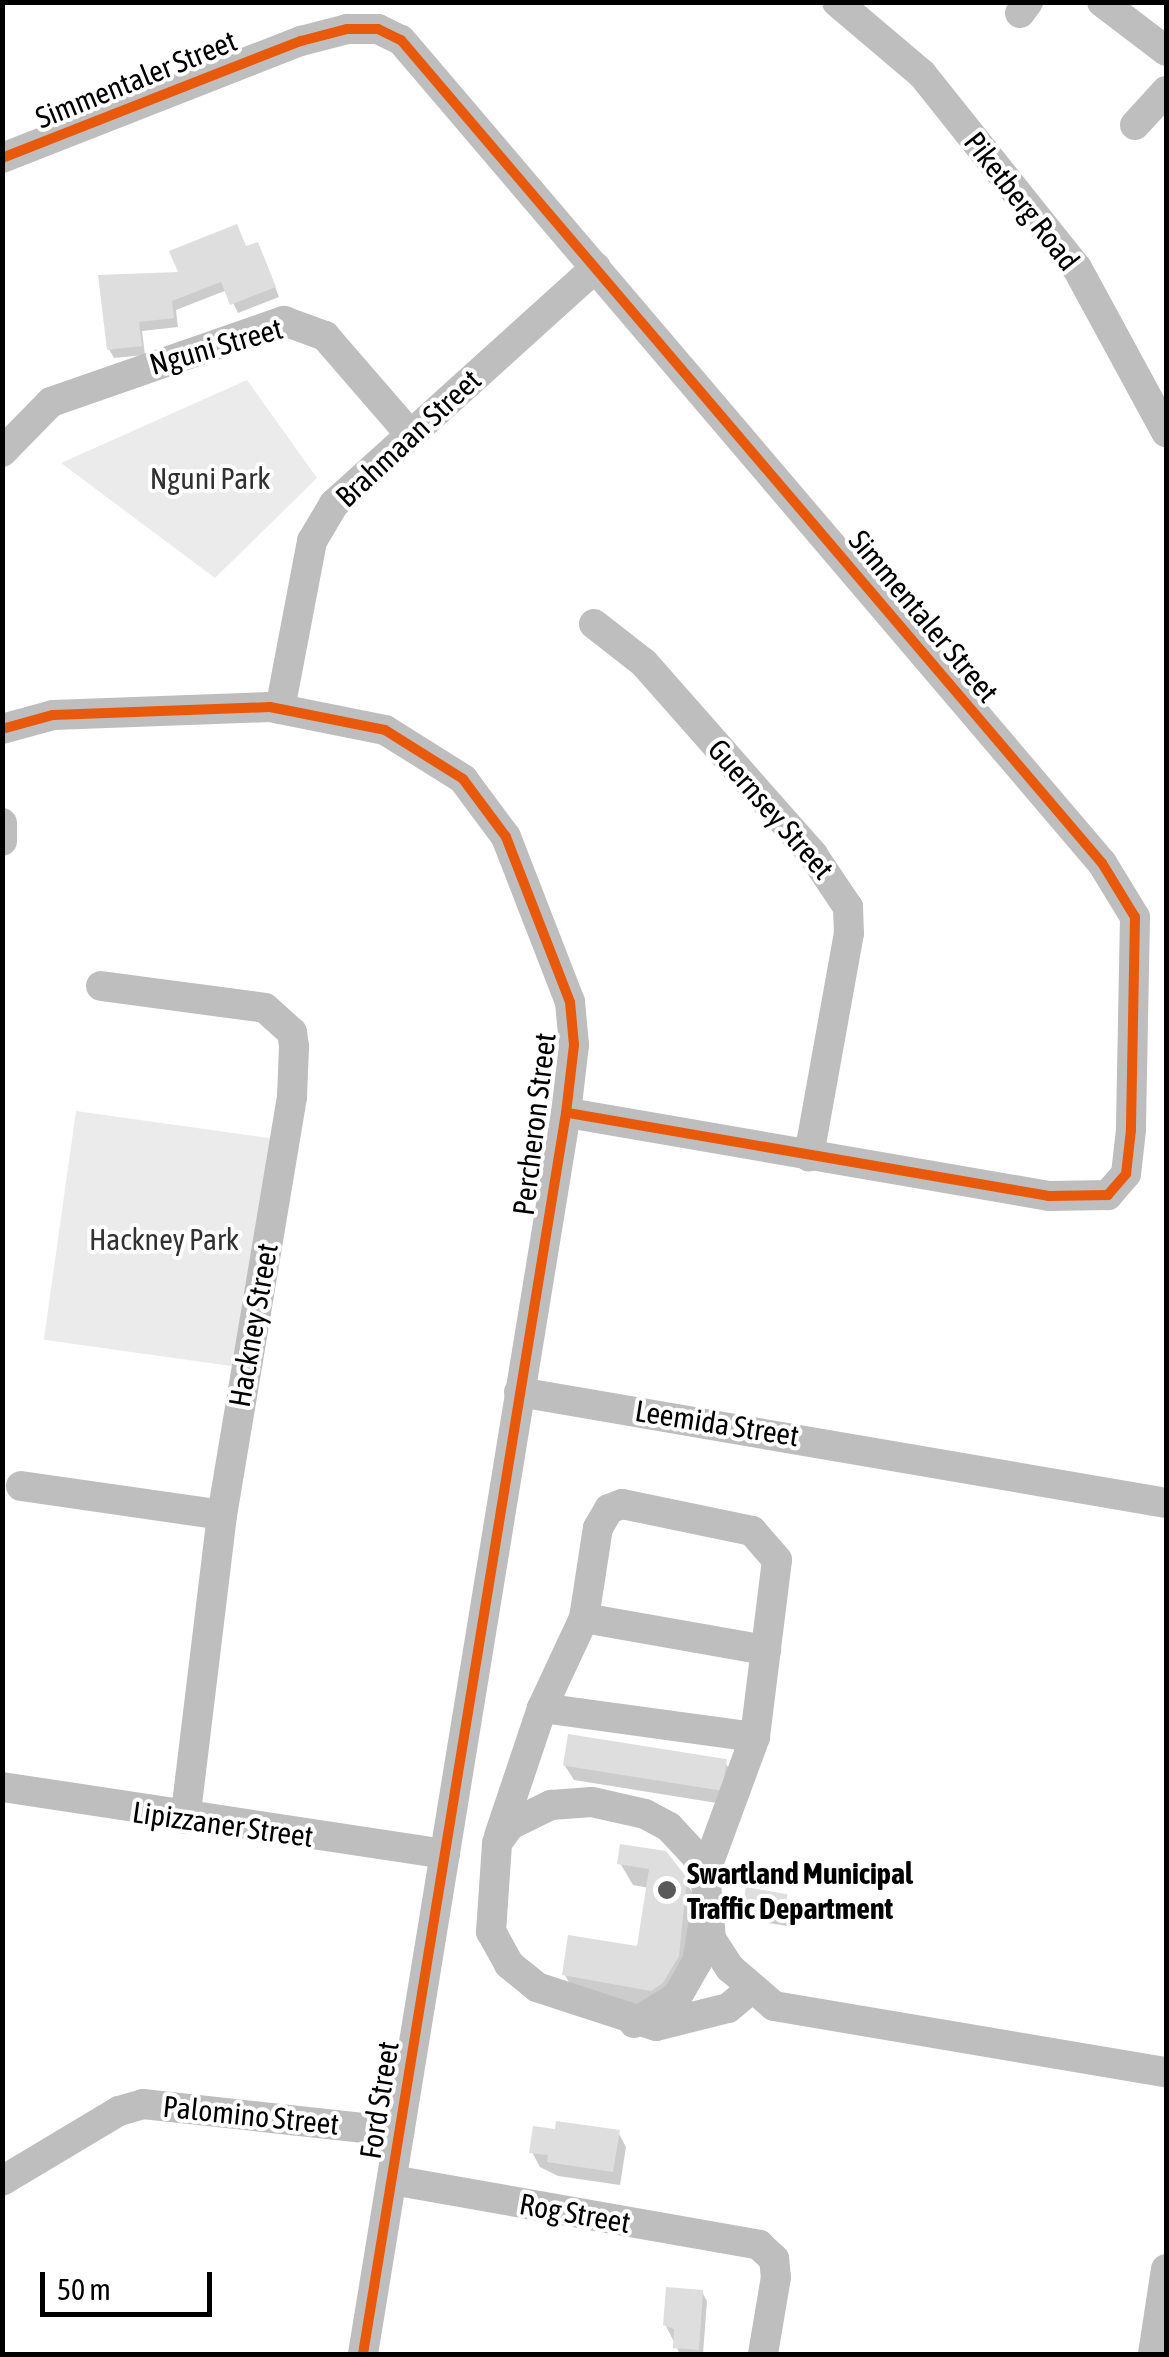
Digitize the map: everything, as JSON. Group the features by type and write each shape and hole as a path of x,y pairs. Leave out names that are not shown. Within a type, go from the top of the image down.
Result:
{"street":[{"name":"Piketberg Road","path":"837,2 922,74 1077,268 1166,432"},
{"path":"1102,2 1166,51"},
{"name":"Simmentaler Street","path":"2,158 301,40 378,29 424,59 1102,864 1135,918 1131,1130 1126,1174 1108,1195 1080,1200 566,1113"},
{"path":"1135,125 1166,92"},
{"name":"Brahmaan Street","path":"280,709 312,541 334,504 596,267"},
{"name":"Nguni Street","path":"2,452 51,402 284,320 324,336 409,433"},
{"name":"Guernsey Street","path":"594,624 644,663 813,855 848,907 849,933 809,1156"},
{"name":"Percheron Street","path":"2,729 52,715 280,709 386,730 427,750 463,778 506,837 570,1002 574,1045 446,1854"},
{"path":"2,823 2,841"},
{"name":"Hackney Street","path":"101,986 265,1008 292,1032 292,1096 222,1515 185,1819"},
{"name":"Leemida Street","path":"520,1392 914,1455 1166,1503"},
{"path":"21,1486 222,1515"},
{"path":"634,2023 677,1997 697,1962 705,1919 705,1873 755,1737 779,1580 766,1543 752,1531 622,1504 609,1509 598,1528 584,1618 542,1708 497,1842 490,1924 504,1956 546,1991 634,2023 700,2018 728,2008 752,1988"},
{"path":"584,1618 766,1650"},
{"path":"542,1708 755,1737"},
{"name":"Lipizzaner Street","path":"2,1787 185,1819 446,1854"},
{"path":"497,1842 526,1814 592,1802 669,1827 705,1873"},
{"name":"Ford Street","path":"362,2354 446,1854"},
{"path":"705,1919 718,1954 774,2006 1166,2072"},
{"name":"Palomino Street","path":"2,2181 143,2104 399,2132"},
{"name":"Rog Street","path":"392,2180 758,2245 774,2259 776,2276 763,2354"},
{"path":"1153,2354 1166,2269"}],"green space":[{"name":"Nguni Park","path":"247,380 317,478 215,578 61,463"},
{"name":"Hackney Park","path":"76,1111 294,1142 262,1370 44,1340"}],"building":[{"path":"237,224 246,246 258,242 276,287 230,305 221,282 172,301 174,318 139,322 142,346 107,350 98,275 178,272 169,251"},
{"path":"568,1734 727,1759 722,1791 563,1766"},
{"path":"620,1844 666,1851 687,1878 679,1956 663,1983 651,1991 562,1975 568,1935 637,1946 649,1869 617,1864"},
{"path":"746,1887 787,1894 783,1918 742,1911"},
{"path":"556,2121 620,2130 613,2172 547,2162 548,2155 529,2153 533,2126 555,2129"},
{"path":"666,2287 703,2290 699,2350 673,2348 674,2329 663,2325"}],"cycle path":[{"path":"2,158 301,41 347,29 378,29 401,40 1102,863 1135,917 1131,1130 1126,1174 1108,1195 1049,1196 566,1113"},
{"path":"2,729 53,715 270,707 385,730 463,779 506,837 570,1002 574,1045 566,1113 363,2354"}],"place":[{"name":"Swartland Municipal Traffic Department","path":"667,1890"}]}
